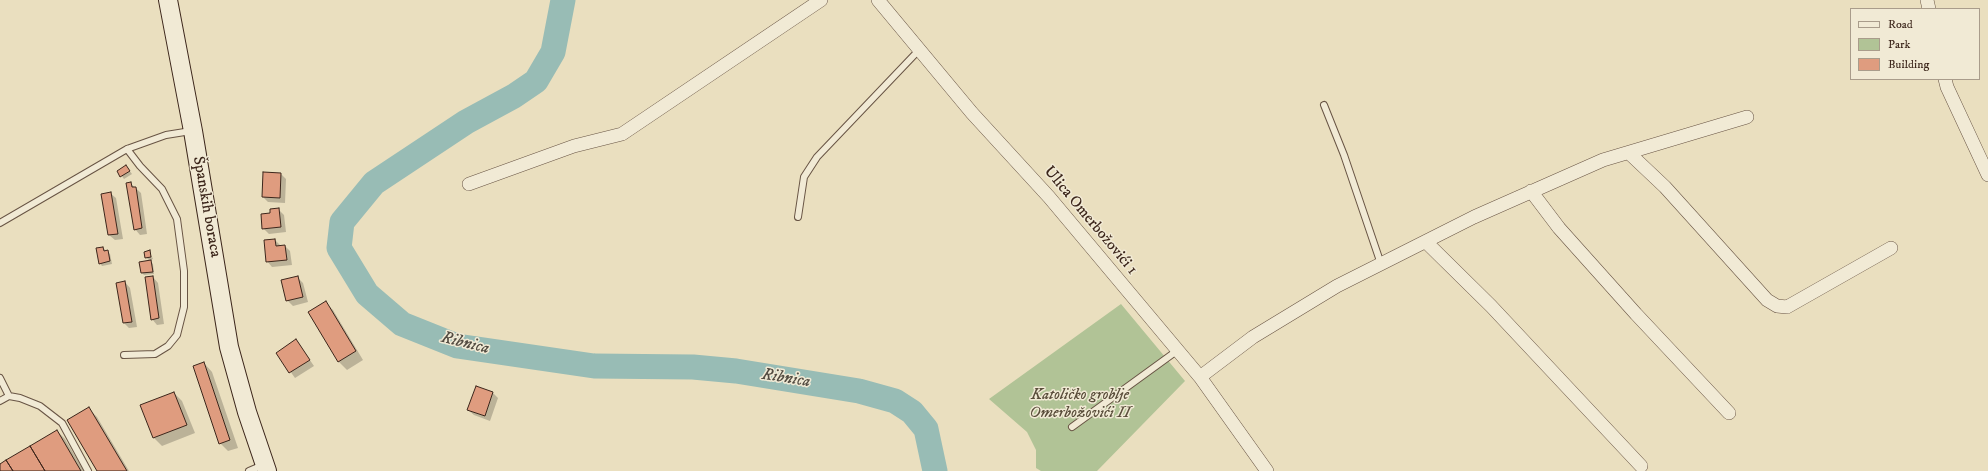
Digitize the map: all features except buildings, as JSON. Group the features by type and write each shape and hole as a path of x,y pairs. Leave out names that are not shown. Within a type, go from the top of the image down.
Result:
{"main road":[{"name":"Španskih boraca","path":"168,0 193,131 229,347 247,412 260,469"}],"street":[{"path":"469,184 574,146 622,134 821,0"},
{"name":"Ulica Omerbožovići 1","path":"878,0 972,113 1049,197 1178,350 1200,377 1267,471"},
{"path":"1945,80 1947,87 1988,175"},
{"path":"1200,377 1253,337 1336,286 1531,190 1603,160 1747,117"},
{"path":"1629,153 1665,187 1767,300 1777,306 1787,307 1891,248"},
{"path":"1531,190 1559,228 1729,413"},
{"path":"1426,242 1491,306 1641,466"}],"lane":[{"path":"798,217 804,177 817,157 919,50"},
{"path":"1324,105 1344,155 1380,264"},
{"path":"0,223 127,150 166,135 193,131"},
{"path":"124,355 155,354 168,346 178,335 184,307 184,271 177,219 162,190 127,150"},
{"path":"1072,426 1178,350"},
{"path":"0,378 9,396"},
{"path":"0,401 9,396 20,398 40,406 62,423 88,471"}],"green space":[{"name":"Katoličko groblje Omerbožovići II","path":"1121,304 1185,381 1097,471 1041,471 1036,468 1036,450 1027,432 989,399"}],"waterway":[{"name":"Ribnica","path":"563,0 553,52 536,81 514,96 466,122 374,183 342,222 339,248 367,294 402,324 457,346 594,366 693,367 736,371 859,391 895,401 912,412 926,429 935,471"}]}
